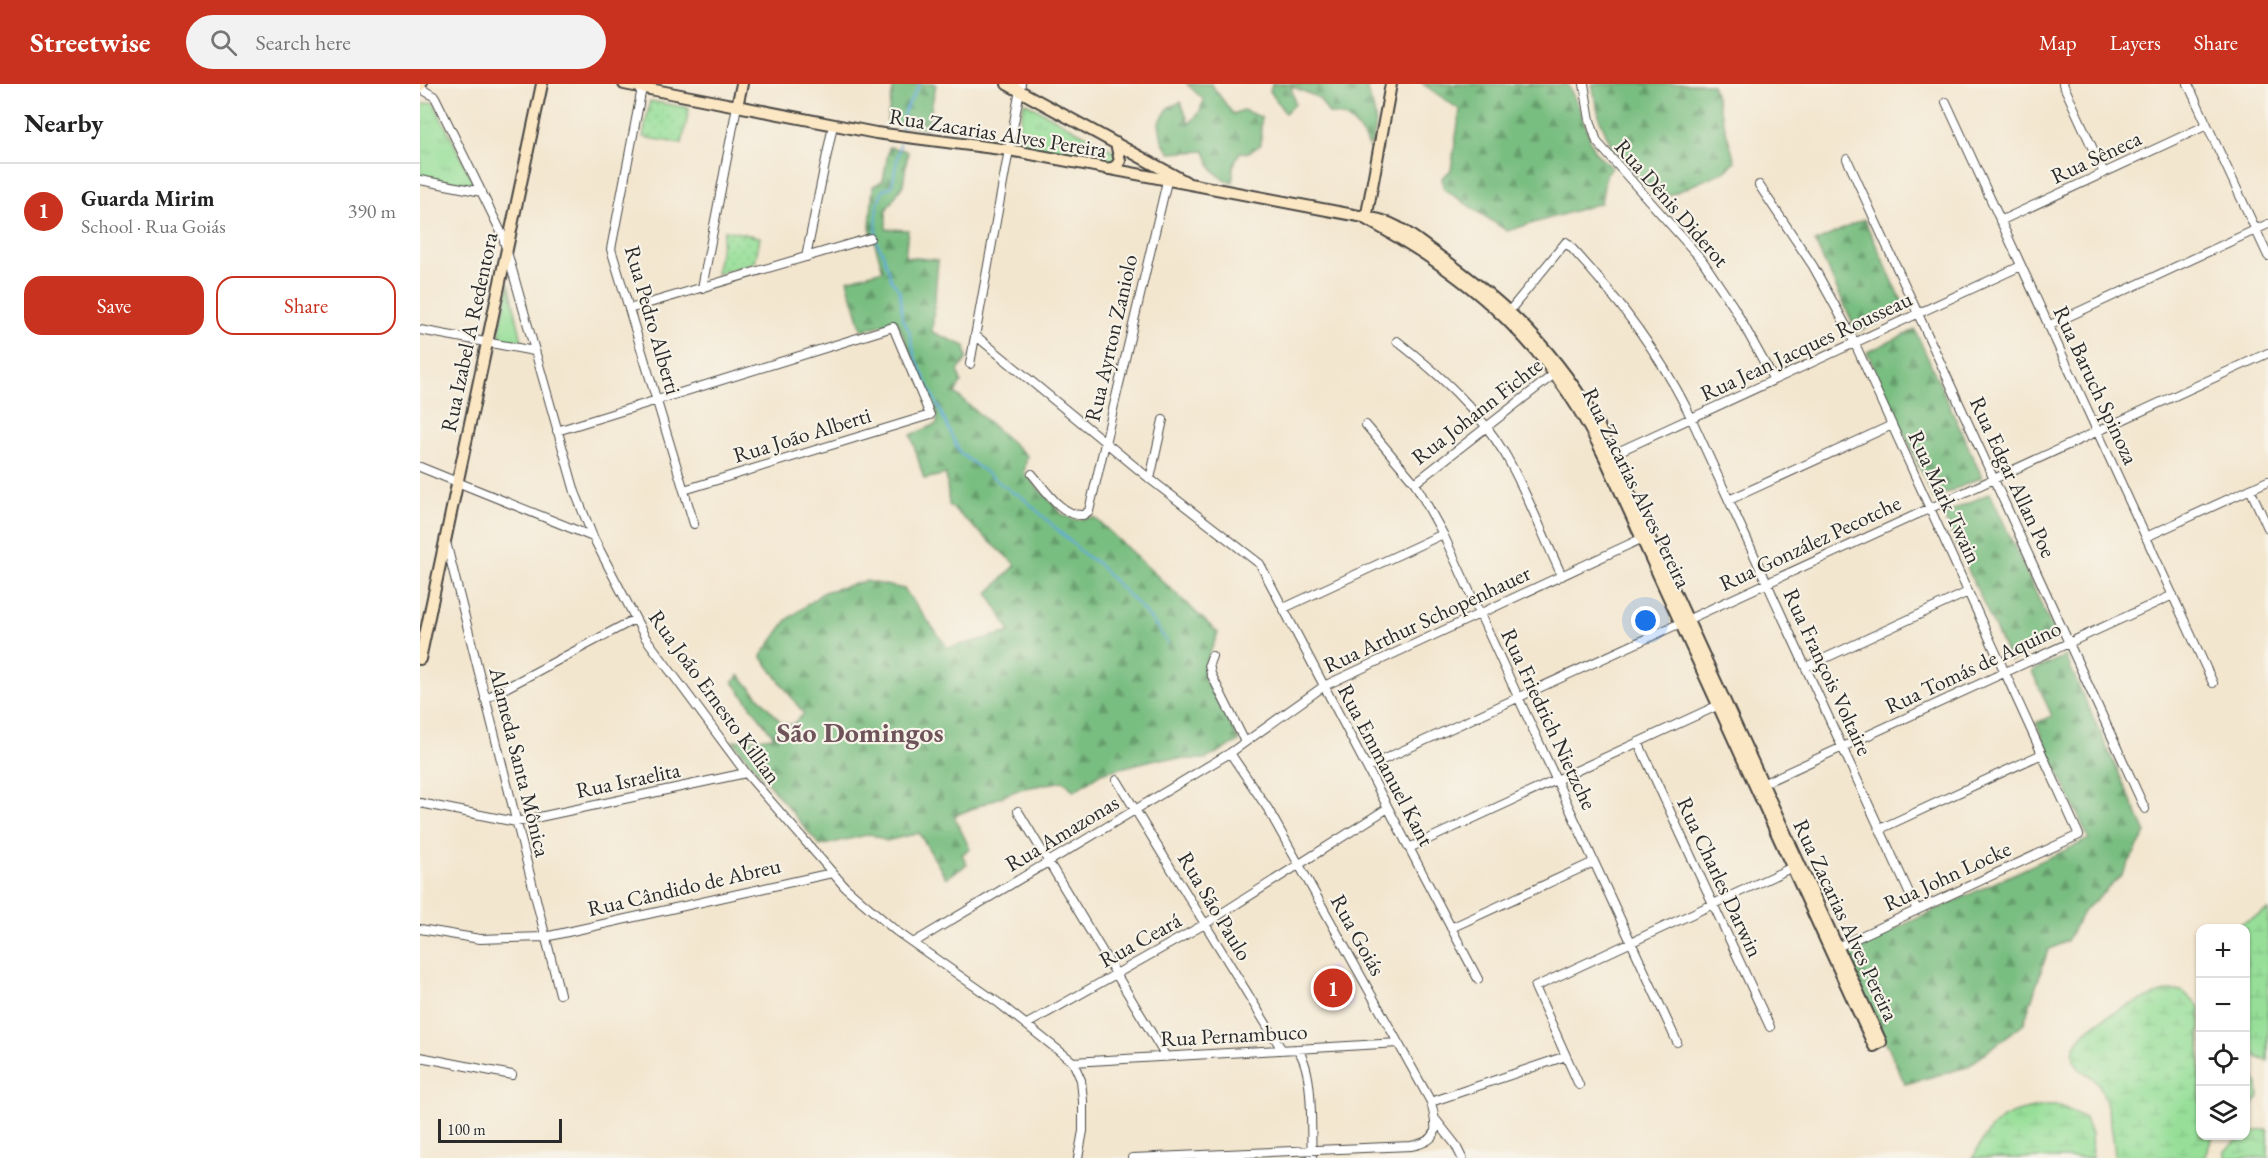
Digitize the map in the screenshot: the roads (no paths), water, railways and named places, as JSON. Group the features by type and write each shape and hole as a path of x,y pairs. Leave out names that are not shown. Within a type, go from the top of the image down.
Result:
{"main road":[{"name":"Rua Izabel A Redentora","path":"420,659 422,640 542,84"},
{"name":"Rua Zacarias Alves Pereira","path":"624,84 890,135 1009,150 1127,174 1168,177"},
{"path":"738,106 742,84"},
{"name":"Rua Zacarias Alves Pereira","path":"1007,84 1020,88 1116,143 1168,177 1197,188 1366,219 1415,248 1508,313 1558,370 1609,456 1834,949 1874,1046 1881,1042 1834,949"},
{"path":"1366,219 1390,84"},
{"path":"1104,169 1115,167 1120,161 1116,143"},
{"path":"1127,174 1125,162 1135,154"}],"street":[{"name":"Rua Dênis Diderot","path":"1584,84 1590,120 1597,142 1702,260 1733,306 1774,380"},
{"path":"2063,84 2104,173"},
{"path":"2188,84 2268,256"},
{"name":"Rua João Ernesto Killian","path":"420,86 435,97 507,246 534,351 575,492 593,537 635,619 656,654 746,773 832,873 869,909 1027,1024 1073,1062"},
{"name":"Rua Pedro Alberti","path":"642,88 611,249 694,524"},
{"path":"970,364 1020,88"},
{"name":"Rua Baruch Spinoza","path":"1946,102 2213,683"},
{"path":"702,288 738,106"},
{"path":"806,257 833,125"},
{"name":"Rua Sêneca","path":"2000,221 2207,125"},
{"name":"Rua Edgar Allan Poe","path":"1847,159 2145,809"},
{"name":"Rua Ayrton Zaniolo","path":"1032,474 1054,499 1071,513 1083,515 1089,511 1168,177"},
{"path":"420,180 482,192"},
{"name":"Rua Mark Twain","path":"1759,185 1813,266 1855,343 2079,835"},
{"path":"2048,326 2268,224"},
{"path":"629,309 870,238"},
{"name":"Rua François Voltaire","path":"1508,313 1566,242 1632,317 1664,367 1692,418 1917,910"},
{"name":"Rua Jean Jacques Rousseau","path":"1609,456 2021,267"},
{"name":"Rua João Alberti","path":"657,400 893,327 930,415 684,490"},
{"path":"420,330 534,351"},
{"path":"975,335 1150,479 1163,420"},
{"path":"1397,341 1450,386 1486,427 1513,470 1562,576"},
{"name":"Rua González Pecotche","path":"1367,767 2268,353"},
{"name":"Rua Johann Fichte","path":"1415,483 1558,370"},
{"path":"557,431 657,400"},
{"name":"Rua Friedrich Nietzche","path":"1366,425 1415,483 1443,534 1677,1042"},
{"path":"1729,500 1892,425"},
{"path":"420,467 593,537"},
{"name":"Rua Emmanuel Kant","path":"1150,479 1263,569 1478,979"},
{"path":"2145,537 2268,481"},
{"path":"2250,489 2268,528"},
{"path":"1284,608 1443,534"},
{"name":"Rua Arthur Schopenhauer","path":"1230,753 1324,686 1646,537"},
{"name":"Alameda Santa Mônica","path":"445,539 560,994"},
{"path":"1806,667 1968,592"},
{"name":"Rua Tomás de Aquino","path":"1759,785 2173,596"},
{"path":"485,699 635,619"},
{"path":"1212,656 1209,664 1211,674 1245,742"},
{"path":"1409,848 1722,703"},
{"name":"Rua Charles Darwin","path":"1638,742 1770,1028"},
{"name":"Rua Amazonas","path":"913,943 1230,753"},
{"name":"Rua Goiás","path":"1230,753 1268,809 1431,1102 1435,1119 1435,1135 1431,1140 1411,1146 1311,1154"},
{"path":"1880,829 2042,754"},
{"name":"Rua Israelita","path":"516,822 746,773"},
{"name":"Rua São Paulo","path":"1117,780 1282,1050"},
{"path":"420,804 516,822"},
{"name":"Rua Ceará","path":"1027,1024 1205,924 1388,808"},
{"path":"1018,811 1166,1057"},
{"name":"Rua John Locke","path":"1834,949 2079,835"},
{"path":"1451,928 1594,862"},
{"path":"1579,1085 1534,987 1796,866"},
{"name":"Rua Cândido de Abreu","path":"420,929 480,939 545,937 832,873"},
{"name":"Rua Pernambuco","path":"1073,1062 1398,1043"},
{"path":"1132,1158 1311,1154 1307,1072 1302,1055 1297,1049"},
{"path":"1431,1102 1566,1056"},
{"path":"420,1057 512,1076"},
{"path":"1073,1062 1081,1080 1083,1101 1083,1131 1078,1158"},
{"path":"1435,1119 1450,1137 1462,1158"}],"waterway":[{"path":"902,129 904,112 920,84"},
{"path":"900,144 892,186 883,190 877,205 876,241 883,253 891,279 900,292 902,319 909,330 915,357 960,453 1012,492 1021,496 1087,557 1098,564 1135,602 1168,644"}],"place":[{"name":"Guarda Mirim","path":"1333,988"}],"district":[{"name":"São Domingos","path":"860,732"}]}
